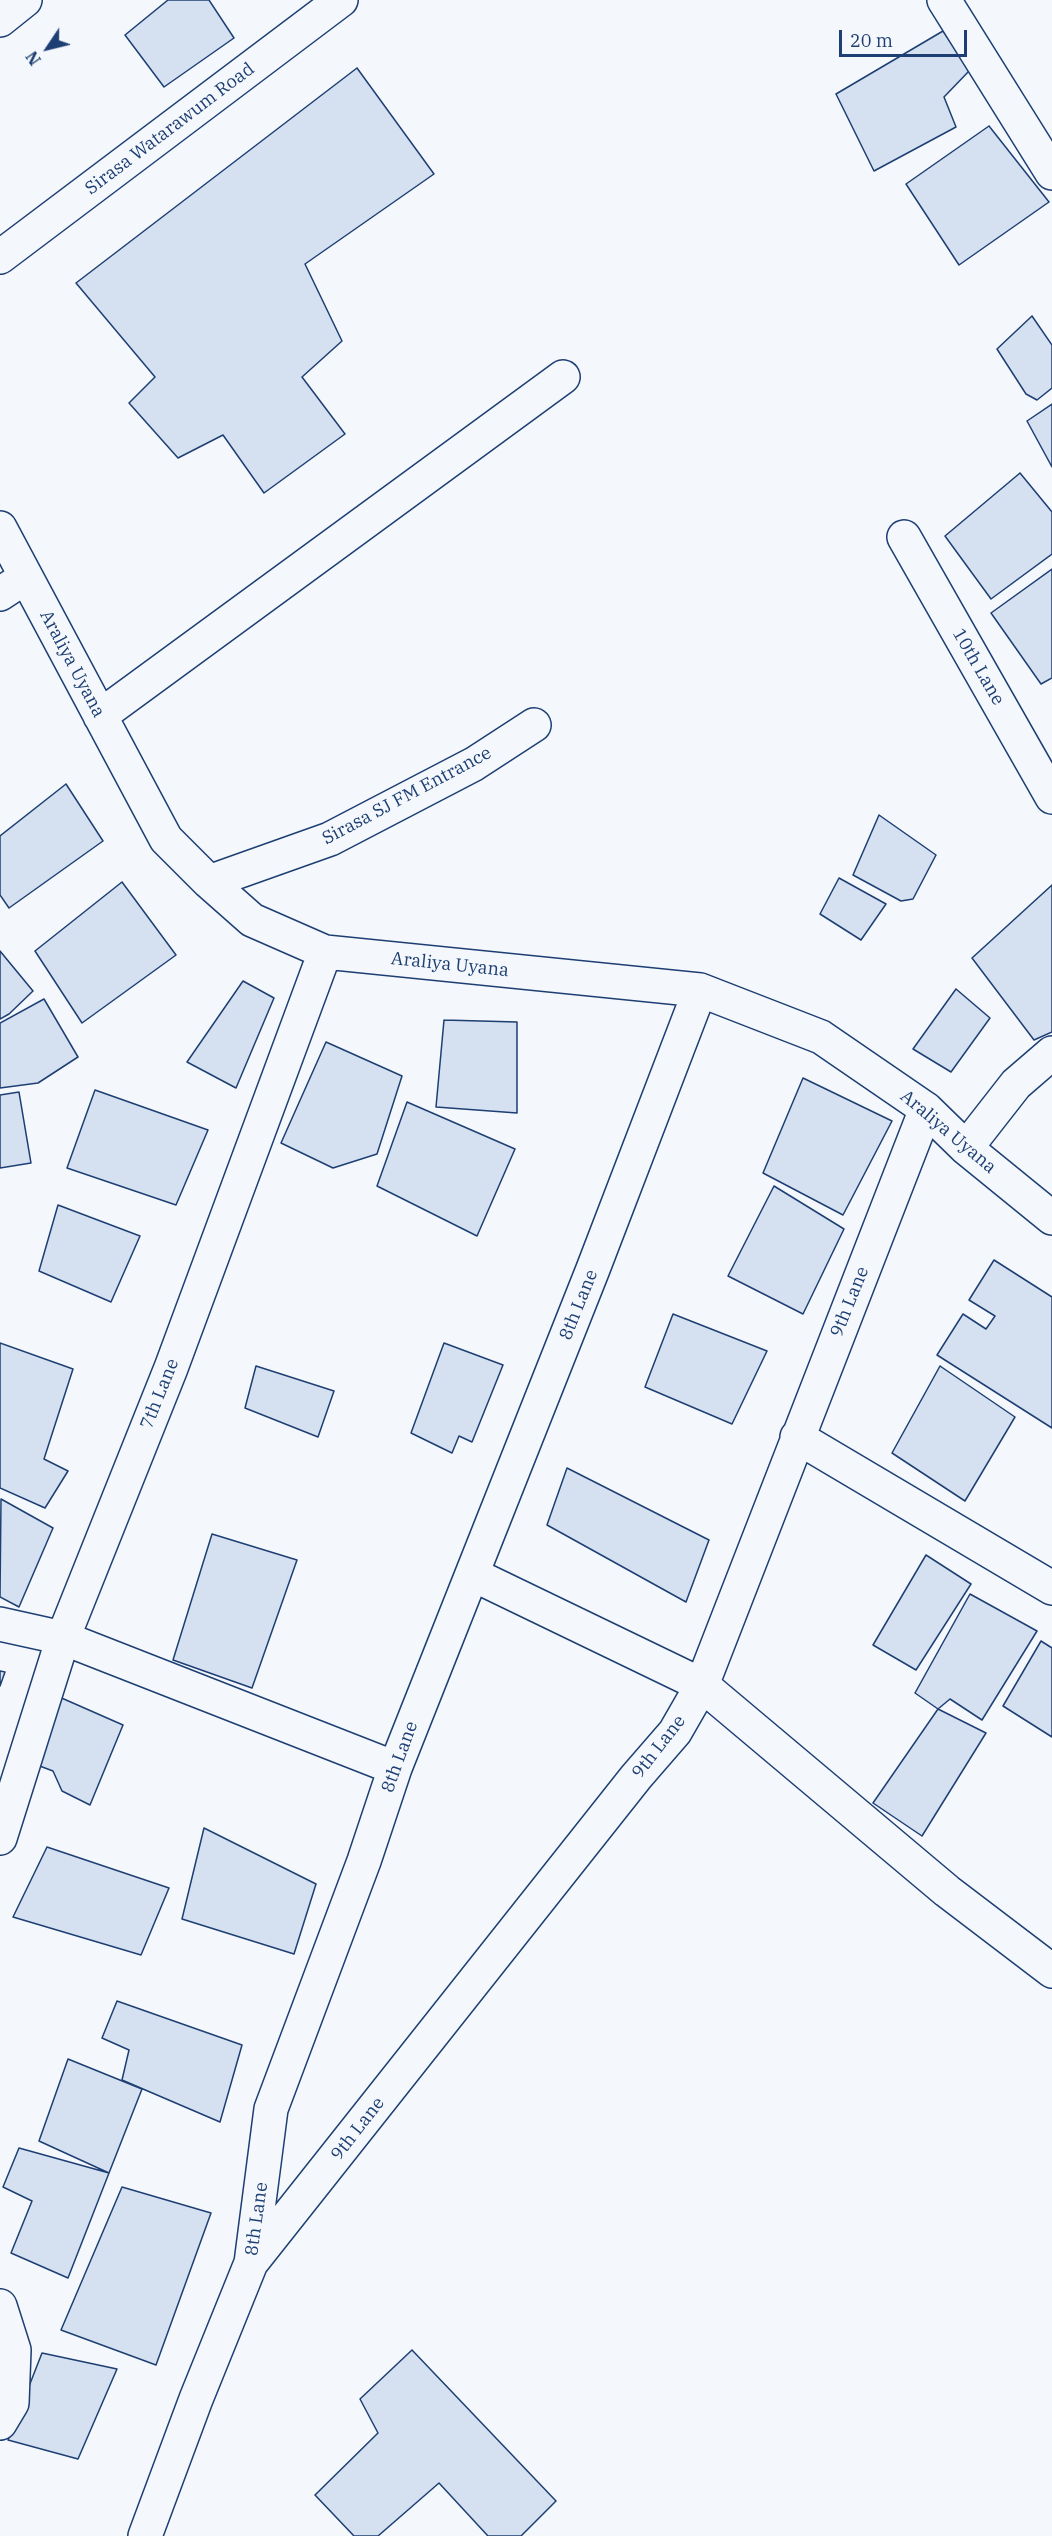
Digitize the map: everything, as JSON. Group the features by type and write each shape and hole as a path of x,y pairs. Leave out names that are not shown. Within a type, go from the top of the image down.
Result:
{"street":[{"path":"0,20 26,0"},
{"name":"Sirasa Watarawum Road","path":"0,258 341,0"},
{"path":"944,0 1052,173"},
{"path":"100,716 563,377"},
{"name":"Araliya Uyana","path":"0,528 13,585 100,716 166,839 209,882 252,920 325,952 700,990 821,1037 926,1109 966,1148 1052,1218"},
{"name":"10th Lane","path":"904,537 1052,797"},
{"name":"Sirasa SJ FM Entrance","path":"209,882 330,839 474,764 534,724"},
{"name":"7th Lane","path":"0,1838 63,1638 171,1368 325,952"},
{"name":"8th Lane","path":"145,2536 196,2399 251,2263 271,2109 364,1862 395,1768 700,990"},
{"path":"966,1148 1016,1084 1052,1053"},
{"name":"9th Lane","path":"251,2263 636,1777 675,1732 702,1685 926,1109"},
{"path":"797,1437 1052,1588"},
{"path":"472,1574 702,1685 947,1891 1052,1971"},
{"path":"0,1624 63,1638 395,1768"},
{"path":"0,2306 14,2350 12,2403 0,2423"}],"building":[{"path":"168,0 209,0 234,38 164,87 125,35"},
{"path":"943,31 970,70 944,97 956,127 874,171 836,94"},
{"path":"357,68 434,174 305,264 342,341 302,377 345,434 264,493 223,435 178,458 129,403 155,377 76,283"},
{"path":"989,126 1049,202 959,265 906,184"},
{"path":"1032,316 1052,345 1052,388 1037,400 1026,394 997,349"},
{"path":"1052,404 1052,467 1027,421"},
{"path":"1020,473 1052,512 1052,554 991,599 945,536"},
{"path":"1052,569 1052,678 1041,684 991,613"},
{"path":"66,784 103,841 9,908 0,895 0,836"},
{"path":"879,815 936,855 913,899 901,901 853,875"},
{"path":"839,878 886,904 861,940 820,914"},
{"path":"122,882 176,955 82,1023 35,951"},
{"path":"1052,885 1052,1032 1034,1040 972,958"},
{"path":"0,951 33,991 9,1014 0,1019"},
{"path":"243,981 274,998 236,1088 187,1062"},
{"path":"956,989 990,1018 951,1072 913,1049"},
{"path":"44,999 78,1057 38,1083 0,1088 0,1023"},
{"path":"444,1020 517,1022 517,1113 436,1107"},
{"path":"326,1042 402,1076 377,1154 333,1168 281,1143"},
{"path":"803,1078 892,1121 843,1215 763,1173"},
{"path":"95,1090 208,1130 176,1205 67,1168"},
{"path":"19,1092 31,1163 0,1168 0,1095"},
{"path":"407,1102 515,1149 477,1236 377,1186"},
{"path":"774,1186 844,1229 803,1314 728,1276"},
{"path":"58,1205 140,1236 111,1302 39,1271"},
{"path":"994,1260 1052,1297 1052,1428 937,1355 963,1314 986,1329 995,1316 969,1300"},
{"path":"673,1314 767,1351 732,1424 645,1387"},
{"path":"0,1343 73,1369 44,1459 68,1471 45,1508 0,1488"},
{"path":"444,1343 503,1365 472,1442 459,1436 452,1453 411,1433"},
{"path":"256,1366 334,1391 318,1437 245,1408"},
{"path":"940,1366 1015,1417 965,1501 892,1453"},
{"path":"567,1468 709,1540 686,1602 547,1525"},
{"path":"1,1499 53,1528 19,1607 0,1597"},
{"path":"212,1534 297,1560 252,1688 173,1660"},
{"path":"926,1555 971,1584 916,1670 873,1645"},
{"path":"970,1594 1037,1631 982,1720 950,1699 938,1709 915,1693"},
{"path":"1041,1641 1052,1648 1052,1737 1003,1706"},
{"path":"0,1671 5,1672 0,1686"},
{"path":"57,1696 123,1725 90,1805 62,1791 53,1771 29,1762"},
{"path":"938,1709 986,1733 922,1836 873,1803"},
{"path":"204,1828 316,1884 294,1954 182,1919"},
{"path":"47,1847 169,1888 141,1955 13,1917"},
{"path":"117,2001 242,2045 220,2122 122,2080 129,2050 102,2038"},
{"path":"68,2059 142,2089 109,2173 39,2141"},
{"path":"19,2148 109,2173 68,2278 11,2253 32,2201 3,2187"},
{"path":"122,2187 211,2213 156,2365 61,2330"},
{"path":"412,2350 556,2501 521,2536 488,2536 439,2483 378,2536 354,2536 315,2495 378,2433 360,2399"},
{"path":"42,2353 117,2369 78,2459 8,2440"}]}
